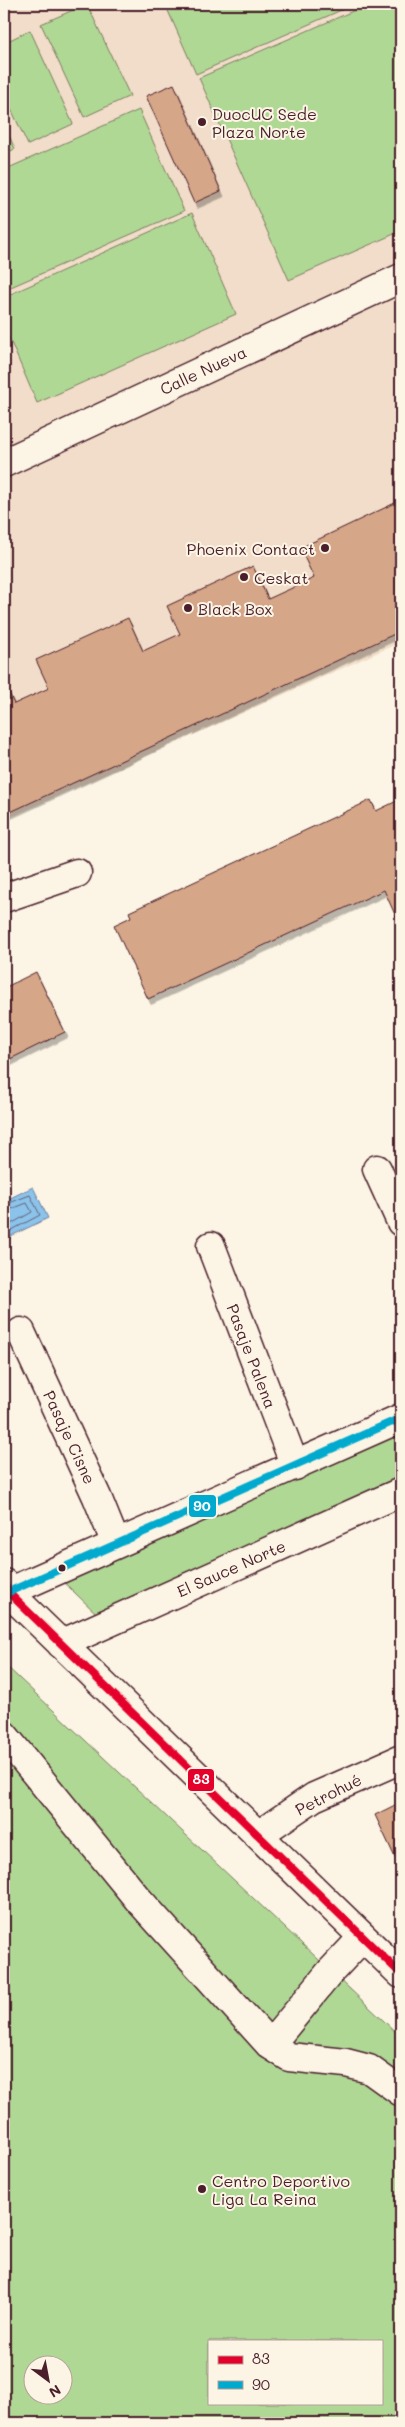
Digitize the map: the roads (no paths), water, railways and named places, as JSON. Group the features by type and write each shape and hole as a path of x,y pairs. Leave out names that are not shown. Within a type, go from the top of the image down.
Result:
{"street":[{"name":"Calle Nueva","path":"4,463 401,278"},
{"path":"4,898 77,873"},
{"path":"377,1169 401,1222"},
{"name":"Pasaje Palena","path":"211,1246 295,1466"},
{"name":"Pasaje Cisne","path":"21,1332 97,1497 116,1544"},
{"path":"401,1418 116,1544 5,1590 401,1974"},
{"name":"El Sauce Norte","path":"61,1644 401,1492"},
{"path":"4,1735 17,1764 270,2045 289,2058 346,2063 369,2069 401,2092"},
{"name":"Petrohué","path":"258,1835 314,1797 401,1759"},
{"path":"270,2045 331,1971 363,1937"}],"water":[{"path":"33,1187 48,1218 11,1236 4,1246 4,1201"}],"place":[{"name":"DuocUC Sede Plaza Norte","path":"202,122"},
{"name":"Phoenix Contact","path":"325,548"},
{"name":"Ceskat","path":"244,577"},
{"name":"Black Box","path":"188,608"},
{"name":"Centro Deportivo Liga La Reina","path":"202,2189"}]}
